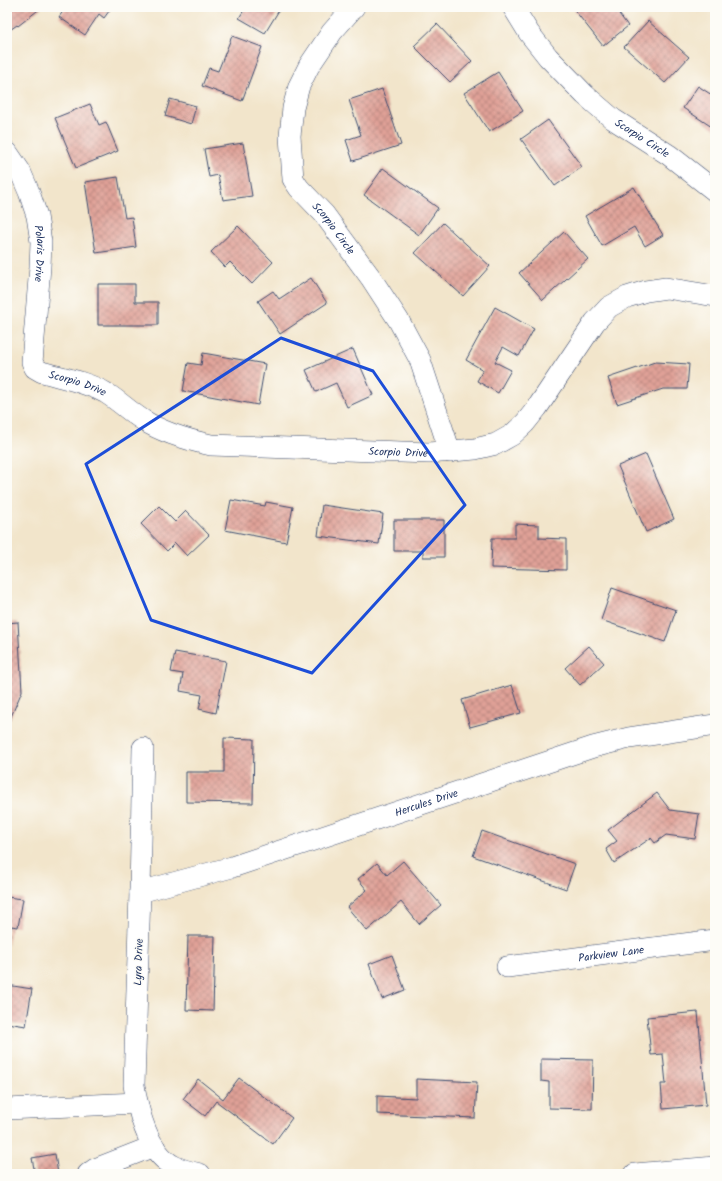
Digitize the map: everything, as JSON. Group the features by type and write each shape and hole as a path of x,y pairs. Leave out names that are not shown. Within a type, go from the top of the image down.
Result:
{"street":[{"name":"Scorpio Circle","path":"354,7 332,32 309,66 299,86 293,108 290,136 293,179 299,188 324,214 371,278 399,320 420,360 450,452"},
{"name":"Scorpio Circle","path":"513,7 548,58 585,95 613,119 669,155 715,191"},
{"name":"Polaris Drive","path":"7,152 20,171 29,192 37,216 41,242 32,362"},
{"name":"Scorpio Drive","path":"32,362 35,368 42,372 78,382 105,393 143,420 162,430 190,440 211,445 429,453 475,450 496,444 512,435 525,423 537,408 595,322 609,307 627,297 646,291 666,288 715,296"},
{"name":"Hercules Drive","path":"140,892 232,867 593,747 629,738 715,725"},
{"name":"Lyra Drive","path":"143,748 134,1085 137,1103 143,1122 158,1153 173,1165 200,1174"},
{"name":"Parkview Lane","path":"507,967 715,940"},
{"path":"7,1109 137,1103"},
{"path":"88,1174 95,1169 154,1146"},
{"path":"635,1174 715,1167"}],"highlighted area":[{"path":"281,338 373,371 465,505 312,673 151,620 86,464"}],"building":[{"path":"7,7 42,7 18,26 17,25 7,32"},
{"path":"66,7 112,7 104,18 99,14 85,35 59,17"},
{"path":"246,7 281,7 265,33 239,18"},
{"path":"572,7 614,7 628,26 603,46"},
{"path":"648,21 689,57 665,83 624,47"},
{"path":"437,24 472,61 450,82 414,46"},
{"path":"232,36 262,47 242,101 202,86 209,68 218,71"},
{"path":"498,72 523,111 489,132 464,93"},
{"path":"698,86 715,97 715,129 683,108"},
{"path":"382,89 401,145 353,161 346,140 361,135 349,100"},
{"path":"170,99 196,106 191,124 165,116"},
{"path":"90,104 99,125 106,122 118,151 76,168 55,118"},
{"path":"548,120 582,167 555,186 521,139"},
{"path":"243,143 252,196 223,200 218,175 209,177 204,149"},
{"path":"383,168 438,208 419,235 364,195"},
{"path":"118,177 125,218 132,217 136,247 96,253 85,182"},
{"path":"634,187 663,235 645,246 634,227 602,246 585,216"},
{"path":"443,223 490,266 463,296 415,253"},
{"path":"238,226 273,262 252,284 230,262 225,267 211,252"},
{"path":"564,232 588,259 543,300 519,273"},
{"path":"311,278 327,303 280,334 258,301 273,291 279,299"},
{"path":"98,284 135,284 135,302 158,302 158,325 98,325"},
{"path":"495,307 534,329 519,356 503,347 495,362 511,370 498,393 477,381 483,370 466,360"},
{"path":"353,349 373,395 347,407 336,383 316,392 306,370"},
{"path":"203,353 265,364 258,405 183,391 188,363 201,365"},
{"path":"655,362 689,364 687,389 663,389 617,404 608,378"},
{"path":"646,454 674,519 646,532 618,466"},
{"path":"231,500 265,506 266,502 293,507 286,542 225,530"},
{"path":"322,505 383,514 379,544 318,536"},
{"path":"159,506 175,522 186,511 209,535 187,556 175,543 167,551 141,524"},
{"path":"394,520 444,520 444,557 423,557 423,551 394,551"},
{"path":"515,524 539,525 539,538 566,539 566,570 491,568 492,538 515,538"},
{"path":"612,588 676,610 665,642 601,620"},
{"path":"18,622 22,691 7,726 7,623"},
{"path":"589,646 604,663 580,685 565,668"},
{"path":"175,652 226,661 216,713 199,709 202,695 180,691 183,674 171,672"},
{"path":"512,685 521,713 470,727 462,700"},
{"path":"224,738 254,739 253,803 186,802 186,772 224,772"},
{"path":"657,793 670,810 699,814 695,839 666,835 655,843 651,838 614,863 606,849 617,841 608,830"},
{"path":"482,831 575,864 566,889 473,856"},
{"path":"403,861 441,905 419,924 401,902 367,931 347,907 367,890 358,879 377,863 387,875"},
{"path":"7,897 23,899 18,927 11,926 8,946"},
{"path":"188,936 215,936 213,1011 186,1010"},
{"path":"392,955 405,990 382,999 369,964"},
{"path":"7,985 32,989 26,1026 7,1023"},
{"path":"698,1012 706,1105 663,1109 661,1084 666,1084 663,1054 651,1055 647,1017"},
{"path":"541,1059 593,1060 592,1109 549,1108 549,1082 541,1081"},
{"path":"239,1078 292,1118 273,1144 216,1101 205,1116 183,1099 198,1079 223,1099"},
{"path":"416,1079 477,1082 475,1118 377,1114 377,1096 416,1098"},
{"path":"55,1154 58,1174 35,1174 32,1158"}]}
